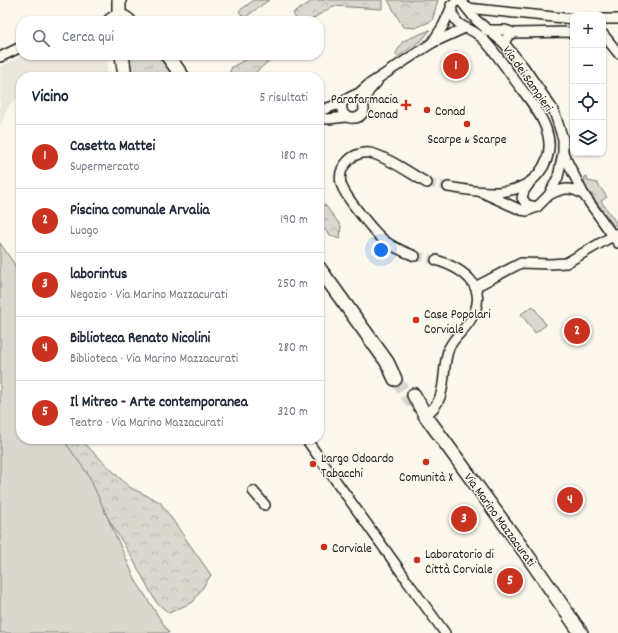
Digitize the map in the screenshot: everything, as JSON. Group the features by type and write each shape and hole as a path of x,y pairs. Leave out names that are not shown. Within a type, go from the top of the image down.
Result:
{"street":[{"path":"119,0 120,16"},
{"path":"432,44 443,26 451,4 459,0 465,4 476,20 486,30 504,43 524,66 554,111 562,136 564,153 584,195 616,237 566,263 521,263 475,287"},
{"name":"Via dei Sampieri","path":"448,187 481,192 508,191 531,181 541,170 548,154 549,139 545,124 488,44 478,34 465,28 456,20 451,4"},
{"path":"465,4 570,19"},
{"path":"606,19 618,19"},
{"path":"324,109 342,103 347,98 353,96 432,44 465,28"},
{"path":"486,30 505,30 514,32 570,32"},
{"path":"504,43 508,36 514,32"},
{"path":"606,38 618,53"},
{"path":"0,57 16,49"},
{"path":"123,60 124,72"},
{"path":"170,60 179,72"},
{"path":"324,119 346,117 353,119 361,115 364,110 363,102 369,91 382,77"},
{"path":"353,96 359,98 363,102"},
{"path":"342,103 342,111 346,117"},
{"path":"415,256 396,249 375,231 344,192 341,183 341,172 346,162 353,156 370,153 427,183"},
{"path":"531,181 524,191 522,198 527,205 537,207 549,195 558,177 564,153"},
{"path":"549,195 564,188 575,190 584,195"},
{"name":"Via dei Sampieri","path":"481,192 521,210 527,211 537,207"},
{"path":"418,406 436,406 442,392 448,349 475,313 477,304 475,287 461,271 451,265 436,260"},
{"path":"324,275 393,370"},
{"name":"Via Marino Mazzacurati","path":"418,406 581,631"},
{"path":"310,444 444,631"},
{"path":"254,491 265,505"}],"shaded area":[{"path":"16,59 108,60 107,72 16,72 16,99 9,106 0,126 0,67"}],"green space":[{"path":"254,0 269,0 247,16 243,16 239,11"},
{"path":"314,0 382,0 382,9 333,6 317,16 294,16 293,13"},
{"path":"388,0 438,0 432,21 415,28 403,27"},
{"path":"430,30 423,39 399,56 395,55 403,41"},
{"path":"129,60 164,60 172,72 131,72"},
{"path":"245,60 270,60 256,72 230,72 232,67"},
{"path":"585,176 587,177 588,181 597,183 607,197 601,201 617,224 614,226 584,185"},
{"path":"324,205 341,226 340,239 331,236 324,229"},
{"path":"0,243 15,265 16,269 16,444 67,444 89,476 136,581 169,633 0,633"},
{"path":"533,306 546,325 535,333 521,314"},
{"path":"66,444 85,444 129,487 160,502 211,575 193,602 169,613 156,602 131,556 66,449"}],"tunnel":[{"path":"427,183 448,187"},
{"path":"415,256 436,260"},
{"path":"395,379 413,404"}],"place":[{"name":"Casetta Mattei","path":"456,66"},
{"name":"Parafarmacia Conad","path":"406,105"},
{"name":"Conad","path":"427,110"},
{"name":"Scarpe & Scarpe","path":"467,124"},
{"name":"Case Popolari Corviale","path":"416,320"},
{"name":"Piscina comunale Arvalia","path":"577,331"},
{"name":"Comunità X","path":"426,462"},
{"name":"Largo Odoardo Tabacchi","path":"313,464"},
{"name":"Biblioteca Renato Nicolini","path":"570,500"},
{"name":"laborintus","path":"464,519"},
{"name":"Corviale","path":"324,547"},
{"name":"Laboratorio di Città Corviale","path":"417,560"},
{"name":"Il Mitreo - Arte contemporanea","path":"510,581"}]}
